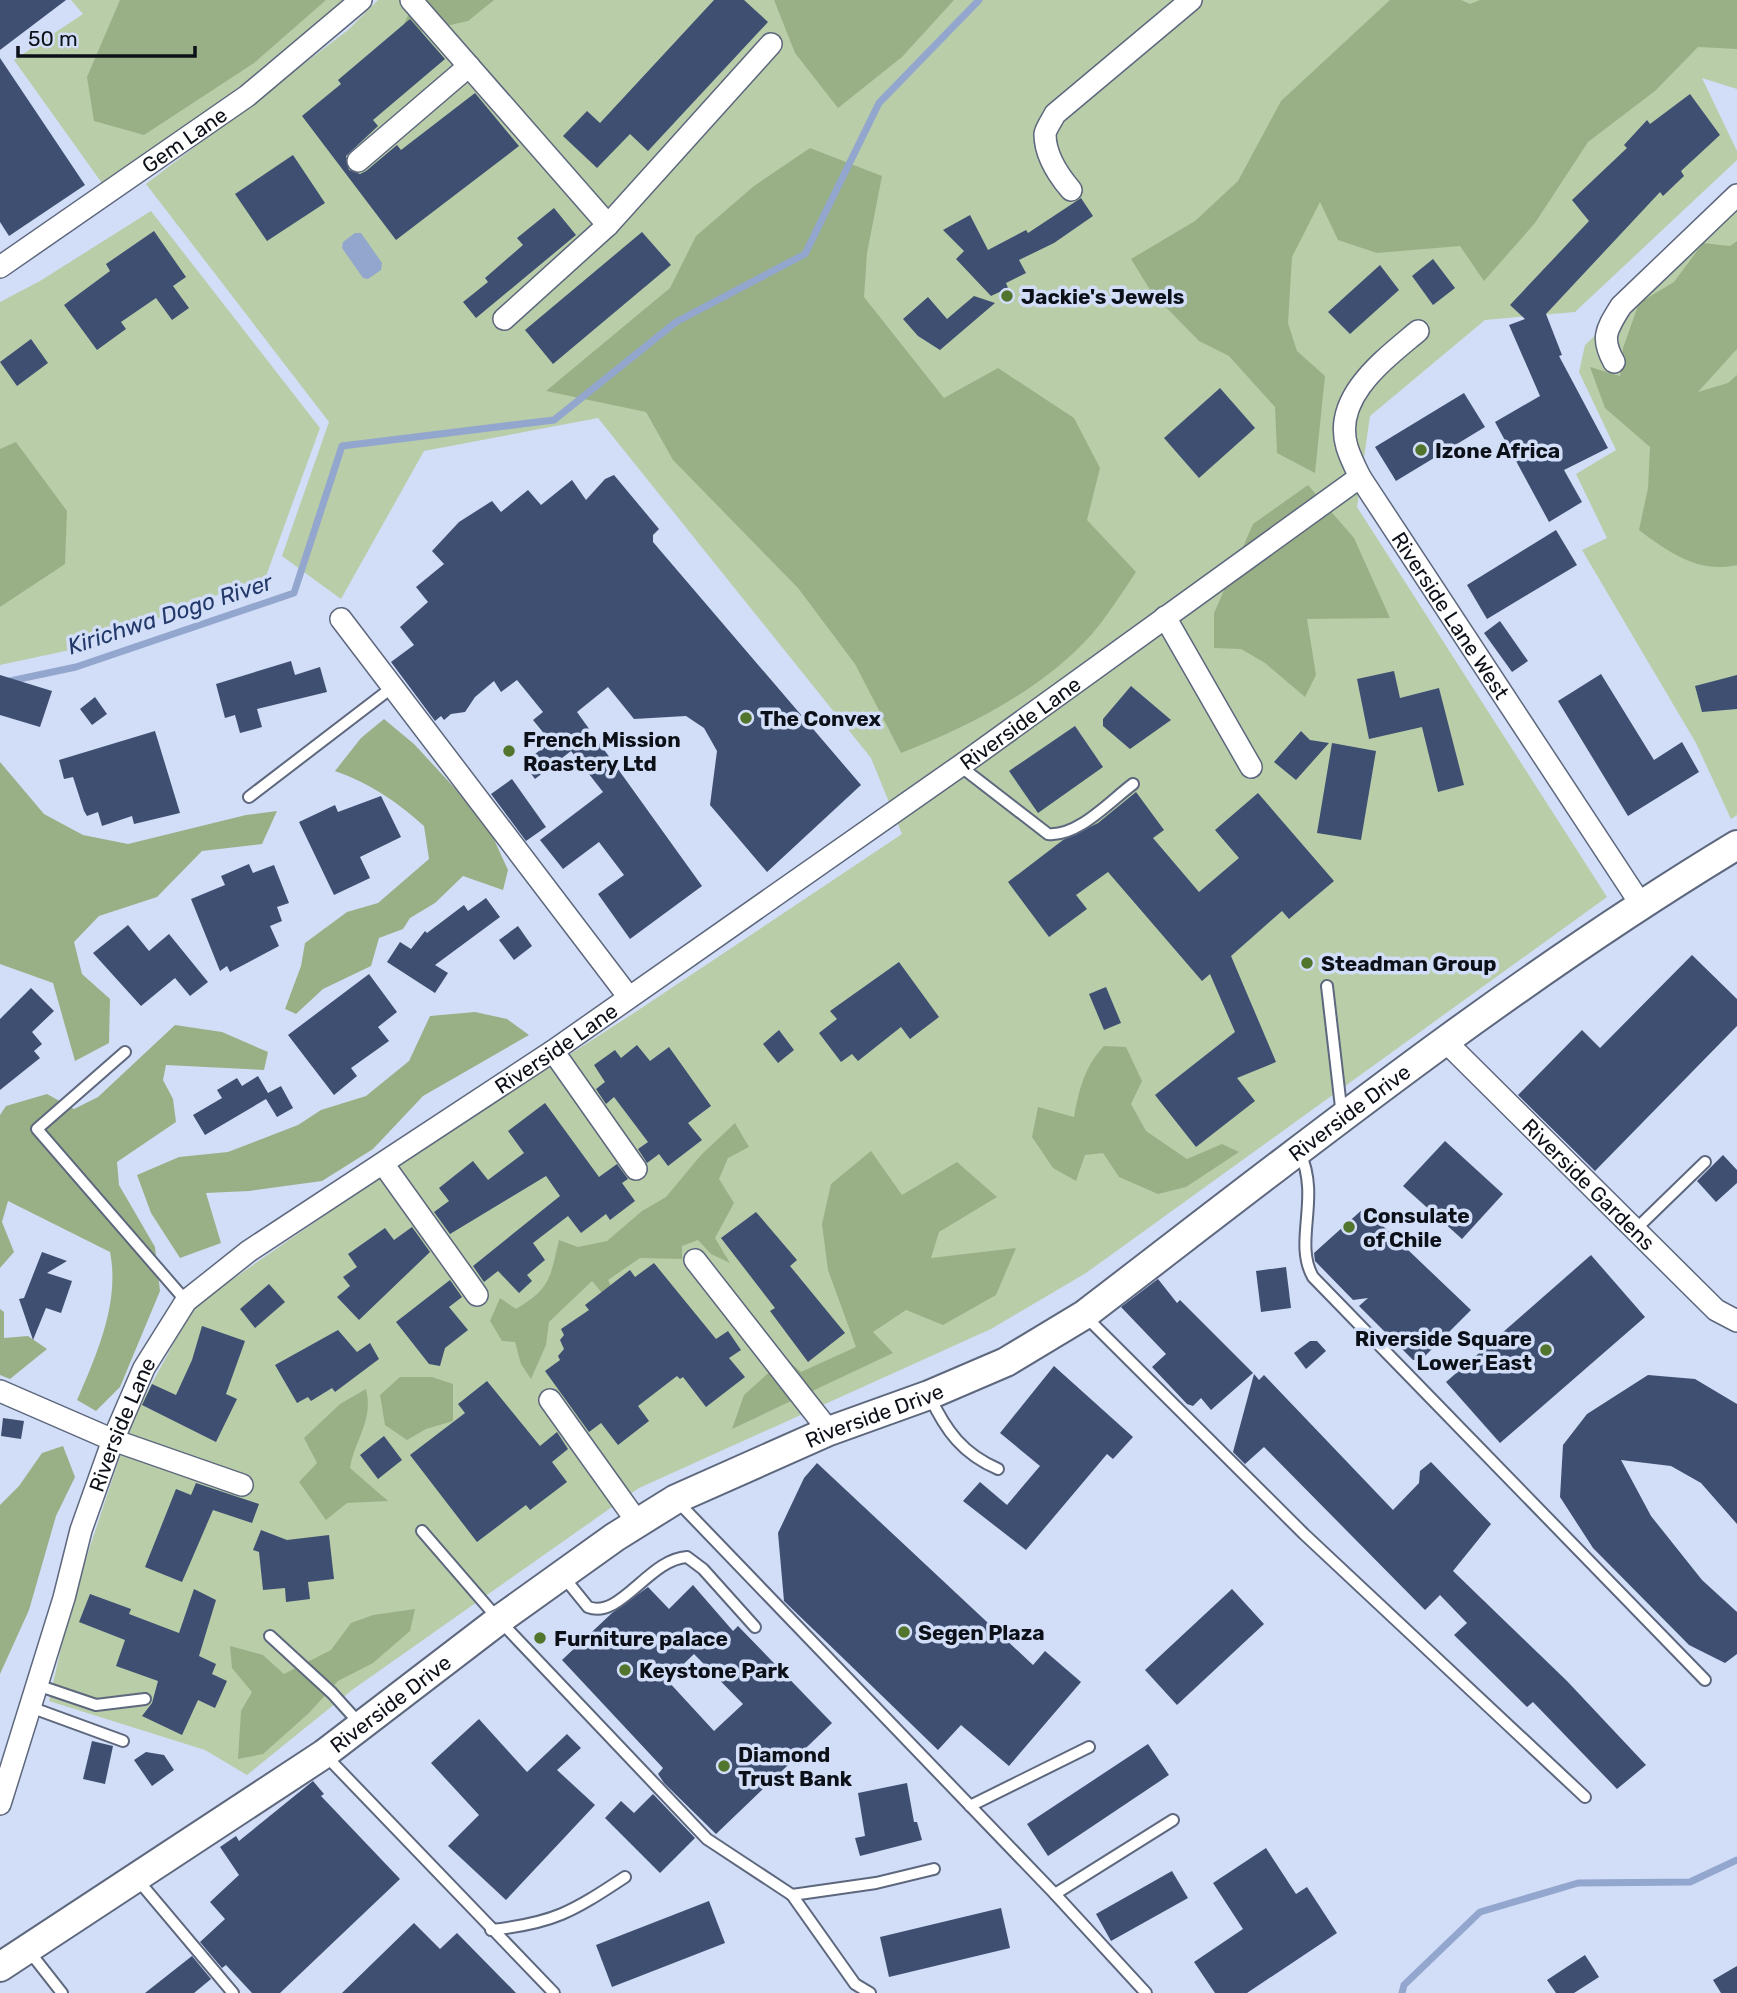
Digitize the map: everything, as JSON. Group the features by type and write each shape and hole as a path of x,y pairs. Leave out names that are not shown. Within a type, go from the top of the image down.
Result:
{"street":[{"name":"Gem Lane","path":"0,267 247,96 361,0"},
{"path":"411,0 608,225"},
{"path":"1071,190 1060,177 1050,157 1045,133 1055,114 1191,0"},
{"path":"504,319 608,225 771,44"},
{"path":"358,161 468,66"},
{"path":"1614,362 1604,345 1608,328 1621,306 1737,195"},
{"name":"Riverside Lane West","path":"1418,331 1381,362 1358,388 1346,416 1346,444 1360,477 1640,903"},
{"name":"Riverside Lane","path":"0,1804 81,1531 113,1440 144,1368 186,1301 249,1251 384,1165 553,1051 960,766 1360,477"},
{"path":"1165,617 1251,767"},
{"path":"341,619 628,996"},
{"name":"Riverside Drive","path":"0,1967 324,1754 499,1619 676,1499 829,1431 929,1395 1006,1362 1084,1315 1445,1041 1640,903 1737,845"},
{"name":"Riverside Gardens","path":"1445,1041 1716,1310 1737,1321"},
{"path":"553,1051 636,1169"},
{"path":"384,1165 477,1295"},
{"path":"695,1260 829,1431"},
{"path":"0,1391 113,1440 242,1485"},
{"path":"550,1400 638,1523"}],"lane":[{"path":"249,797 394,686"},
{"path":"960,766 1048,834 1060,835 1072,829 1133,784"},
{"path":"1327,986 1342,1119"},
{"path":"125,1052 37,1129 186,1301"},
{"path":"1300,1151 1309,1179 1305,1255 1313,1277 1705,1680"},
{"path":"1636,1229 1705,1162"},
{"path":"1084,1315 1304,1534 1584,1797"},
{"path":"929,1395 945,1428 959,1444 979,1461 998,1469"},
{"path":"676,1499 1055,1894 1146,1993"},
{"path":"422,1531 499,1619 707,1839 792,1895 855,1984 870,1993"},
{"path":"562,1575 588,1607 603,1609 619,1601 663,1563 687,1557 703,1569 755,1627"},
{"path":"270,1636 323,1684 361,1725"},
{"path":"37,1685 96,1704 145,1699"},
{"path":"30,1707 123,1741"},
{"path":"970,1806 1089,1747"},
{"path":"324,1754 554,1993"},
{"path":"1055,1894 1173,1820"},
{"path":"792,1895 876,1883 934,1869"},
{"path":"491,1930 537,1925 556,1918 582,1906 625,1877"},
{"path":"137,1879 233,1993"},
{"path":"28,1951 62,1993"}],"green space":[{"path":"71,0 346,0 248,85 104,186 14,60 83,14"},
{"path":"120,0 326,0 254,63 144,135 94,121 87,77"},
{"path":"378,0 1737,0 1737,89 1702,78 1737,151 1737,160 1575,312 1485,320 1370,416 1357,507 1607,897 1086,1273 991,1329 639,1488 352,1690 247,1775 205,1750 49,1701 71,1604 132,1420 194,1306 377,1179 637,1011 902,834 871,758 598,418 424,451 341,599 282,556 329,422 146,184 348,30"},
{"path":"415,0 494,0 468,21 398,37"},
{"path":"774,0 954,0 902,57 838,108 795,53"},
{"path":"1390,0 1461,0 1470,4 1480,0 1737,0 1737,49 1698,47 1655,91 1588,142 1535,223 1484,281 1460,246 1377,253 1338,240 1320,202 1292,257 1288,323 1297,351 1325,376 1315,473 1277,453 1275,407 1229,356 1199,341 1152,293 1131,259 1195,221 1238,181 1281,101"},
{"path":"810,148 882,176 867,253 864,297 944,398 998,368 1074,418 1100,468 1087,520 1136,572 1092,634 1051,672 979,718 901,753 855,664 798,588 673,460 646,412 546,391 670,288 696,236 754,186"},
{"path":"1737,203 1737,815 1731,819 1696,743 1582,550 1607,538 1576,474 1616,450 1579,372 1585,345"},
{"path":"151,211 320,428 266,576 84,647 0,665 0,302 40,281"},
{"path":"1737,241 1737,349 1698,392 1728,383 1737,375 1737,565 1723,567 1697,564 1685,559 1639,530 1648,488 1650,447 1605,408 1590,367 1620,376 1623,348 1639,303 1674,282 1703,243 1730,246"},
{"path":"16,442 67,511 65,564 0,607 0,449"},
{"path":"1308,485 1354,538 1390,618 1307,619 1316,675 1305,697 1265,663 1241,649 1214,648 1214,613 1253,524"},
{"path":"384,719 414,744 486,822 508,870 503,890 463,876 435,903 410,918 403,929 379,938 371,966 323,989 296,1014 285,1009 301,966 305,943 347,912 378,903 429,859 424,826 382,794 335,771 361,738"},
{"path":"0,762 44,814 83,835 128,844 246,815 277,811 262,844 202,851 157,897 99,916 74,942 82,974 110,999 109,1043 75,1061 53,983 0,964"},
{"path":"475,1012 507,1019 529,1035 423,1096 373,1149 322,1181 249,1191 206,1193 221,1243 180,1258 151,1213 137,1175 179,1157 228,1152 298,1125 321,1110 366,1096 409,1061 430,1016"},
{"path":"175,1025 222,1032 268,1052 264,1070 166,1065 163,1080 173,1099 176,1122 117,1162 119,1185 155,1247 160,1291 120,1387 96,1411 77,1400 105,1328 112,1290 110,1252 8,1201 2,1222 14,1252 0,1268 0,1115 6,1106 47,1094 74,1109 98,1097"},
{"path":"1104,1046 1126,1047 1142,1081 1131,1104 1146,1131 1187,1159 1222,1144 1239,1152 1186,1187 1158,1194 1119,1177 1103,1153 1085,1155 1076,1181 1053,1168 1032,1137 1038,1107 1074,1117 1084,1078"},
{"path":"735,1123 749,1147 728,1158 719,1179 734,1203 715,1238 730,1263 711,1254 698,1240 682,1246 682,1259 640,1258 608,1280 635,1332 592,1281 549,1322 546,1345 531,1379 521,1364 515,1342 502,1341 490,1321 500,1298 516,1309 528,1302 543,1288 551,1273 559,1240 578,1247 607,1241 642,1211 666,1197 701,1155"},
{"path":"871,1151 902,1195 957,1162 997,1197 939,1232 931,1258 1016,1248 996,1295 943,1325 906,1310 873,1332 893,1353 732,1429 744,1395 785,1358 801,1372 856,1347 828,1270 822,1224 831,1184"},
{"path":"0,1309 4,1312 4,1338 28,1336 47,1349 10,1379 0,1375"},
{"path":"400,1377 432,1377 453,1384 453,1421 426,1429 407,1440 385,1425 380,1395"},
{"path":"366,1389 366,1420 350,1468 388,1501 347,1503 326,1520 299,1482 317,1463 304,1438 340,1404"},
{"path":"63,1446 75,1477 56,1516 29,1610 0,1674 0,1505 19,1486 42,1453"},
{"path":"415,1609 410,1631 373,1663 338,1681 309,1713 263,1754 238,1759 241,1711 252,1692 232,1668 230,1646 263,1655 284,1674 331,1650 351,1623 373,1615"}],"water":[{"path":"355,233 361,233 382,263 381,270 368,279 363,278 342,248 343,242"}],"building":[{"path":"0,0 66,0 0,50"},
{"path":"714,0 744,0 768,22 648,151 630,134 597,168 563,136 587,111 600,123"},
{"path":"410,19 445,59 373,120 378,126 346,156 349,170 360,174 397,145 401,150 475,93 519,146 396,240 302,116 341,84 338,80"},
{"path":"0,58 85,185 9,236 0,222"},
{"path":"1690,94 1720,135 1681,171 1684,176 1663,196 1660,192 1546,314 1562,355 1559,356 1608,448 1564,470 1582,502 1549,522 1495,422 1540,396 1509,325 1525,319 1510,305 1589,221 1572,200 1627,148 1624,145 1647,120 1650,124"},
{"path":"293,155 325,203 267,241 235,194"},
{"path":"1081,198 1093,216 1054,243 1019,260 1026,273 1006,283 1008,288 991,296 956,259 964,251 943,230 970,215 988,250 1026,230 1028,233"},
{"path":"554,208 576,235 476,318 463,302 488,282 485,278 523,245 517,238"},
{"path":"154,231 186,277 173,286 189,308 172,320 156,298 121,322 126,329 97,350 64,305 110,271 106,264"},
{"path":"642,232 671,265 553,364 525,330"},
{"path":"1433,259 1455,288 1433,305 1412,276"},
{"path":"1380,265 1399,290 1350,334 1328,312"},
{"path":"974,296 995,303 940,350 918,336 903,319 928,297 947,319"},
{"path":"31,339 48,363 17,386 0,362"},
{"path":"1220,388 1255,428 1199,478 1164,438"},
{"path":"1464,393 1485,427 1396,481 1375,447"},
{"path":"614,475 659,529 653,535 653,542 861,785 767,872 710,805 717,751 704,728 686,716 634,719 608,687 577,712 702,886 630,939 598,894 624,875 599,842 563,869 540,840 603,792 571,751 535,779 523,763 551,742 533,720 543,712 517,680 501,692 494,681 475,697 465,712 451,714 444,720 441,716 435,721 391,662 414,645 400,627 428,602 416,587 444,564 432,551 459,522 492,501 501,512 528,490 541,505 572,480 586,500 605,479"},
{"path":"1556,530 1577,565 1487,619 1467,585"},
{"path":"1500,621 1528,661 1512,672 1484,633"},
{"path":"291,661 295,675 320,667 327,692 257,709 262,727 240,733 235,715 225,718 216,684"},
{"path":"1394,671 1400,698 1439,688 1464,785 1438,792 1422,727 1369,739 1357,679"},
{"path":"1601,674 1654,760 1682,742 1699,772 1628,816 1558,701"},
{"path":"0,675 52,691 40,727 0,715"},
{"path":"1737,675 1737,709 1702,712 1695,686"},
{"path":"1131,686 1171,720 1130,749 1103,726 1103,719"},
{"path":"95,697 107,714 92,725 80,709"},
{"path":"1075,726 1103,767 1038,813 1009,771"},
{"path":"155,731 180,813 134,824 132,816 102,826 98,812 87,816 73,777 64,779 59,760"},
{"path":"1301,731 1310,740 1329,743 1296,780 1274,762"},
{"path":"1332,743 1376,751 1361,840 1317,833"},
{"path":"512,779 546,827 526,841 491,794"},
{"path":"1136,792 1164,830 1153,838 1199,892 1239,858 1215,830 1258,793 1334,881 1289,919 1282,911 1231,956 1276,1062 1237,1078 1255,1101 1196,1147 1155,1095 1235,1032 1210,974 1202,981 1108,872 1076,895 1087,909 1049,937 1008,882 1063,840 1098,823"},
{"path":"381,796 401,837 360,857 370,878 334,895 299,822 335,805 338,812"},
{"path":"249,864 253,873 274,865 289,903 277,907 282,921 270,926 279,946 230,972 227,966 220,971 191,899 225,885 221,876"},
{"path":"486,898 500,917 435,965 448,973 435,993 387,962 400,942 411,949 425,931 427,933 464,905 468,911"},
{"path":"128,925 149,951 169,934 208,982 190,996 175,978 141,1006 93,953"},
{"path":"518,926 532,946 514,960 499,940"},
{"path":"1692,955 1737,999 1737,1026 1595,1171 1518,1095 1582,1030 1600,1048"},
{"path":"899,962 939,1017 910,1039 901,1027 858,1061 852,1054 841,1062 819,1033 837,1019 830,1011"},
{"path":"369,974 397,1012 378,1027 389,1041 351,1068 357,1076 334,1095 288,1035"},
{"path":"1106,987 1121,1023 1104,1030 1089,994"},
{"path":"31,988 54,1011 32,1032 42,1044 34,1051 40,1058 0,1090 0,1019"},
{"path":"779,1030 794,1050 778,1063 763,1044"},
{"path":"637,1045 650,1061 669,1047 711,1106 688,1123 702,1140 668,1166 659,1154 647,1163 638,1149 648,1142 614,1097 606,1104 596,1089 605,1082 594,1065 615,1050 621,1058"},
{"path":"258,1076 268,1093 281,1086 293,1108 277,1117 266,1099 205,1135 193,1115 222,1098 217,1090 237,1078 242,1086"},
{"path":"545,1103 599,1177 617,1164 628,1179 622,1183 635,1201 610,1220 606,1214 581,1233 568,1216 533,1243 545,1260 527,1275 532,1281 519,1293 498,1271 484,1282 473,1266 560,1196 546,1176 450,1234 434,1212 449,1201 439,1188 473,1161 488,1180 524,1153 508,1131"},
{"path":"1445,1141 1503,1194 1462,1239 1403,1186"},
{"path":"1723,1155 1737,1170 1737,1183 1716,1202 1697,1181"},
{"path":"1364,1208 1471,1310 1421,1360 1413,1360 1359,1306 1368,1298 1353,1300 1315,1261 1314,1253"},
{"path":"756,1212 797,1260 790,1266 845,1333 808,1362 770,1311 775,1308 721,1238"},
{"path":"412,1227 430,1252 359,1320 337,1297 350,1286 343,1277 357,1267 348,1254 385,1228 394,1240"},
{"path":"42,1252 67,1261 47,1273 72,1281 61,1313 46,1308 33,1340 19,1299 24,1298"},
{"name":"Riverside Square Lower East","path":"1591,1255 1645,1317 1500,1443 1446,1382"},
{"path":"654,1263 716,1339 728,1331 741,1350 729,1358 745,1377 706,1407 683,1377 680,1379 677,1376 638,1406 649,1421 618,1445 601,1423 589,1432 545,1371 560,1360 558,1356 564,1349 560,1340 564,1335 561,1329 589,1310 585,1305 630,1270 635,1277"},
{"path":"1286,1267 1291,1308 1261,1312 1256,1271"},
{"path":"1158,1279 1177,1303 1180,1300 1253,1373 1211,1410 1201,1398 1193,1406 1187,1404 1152,1367 1166,1354 1121,1307"},
{"path":"450,1280 462,1297 449,1307 468,1330 445,1348 440,1366 429,1364 396,1322"},
{"path":"269,1284 285,1302 255,1328 240,1309"},
{"path":"202,1326 245,1341 226,1394 237,1399 216,1442 142,1405 152,1384 176,1395 192,1360"},
{"path":"338,1330 357,1352 370,1343 379,1359 335,1392 332,1388 311,1401 308,1397 297,1403 275,1365"},
{"path":"1310,1341 1317,1341 1326,1351 1306,1369 1294,1353"},
{"path":"1054,1366 1133,1437 1113,1459 1107,1454 1026,1550 963,1501 980,1482 1007,1505 1040,1466 1000,1433"},
{"path":"1254,1374 1259,1380 1264,1375 1393,1510 1419,1483 1420,1471 1431,1462 1491,1524 1453,1571 1567,1681 1646,1765 1617,1789 1533,1702 1527,1707 1454,1635 1467,1623 1440,1595 1425,1610 1264,1447 1245,1464 1233,1452"},
{"path":"1648,1375 1695,1379 1737,1404 1737,1524 1701,1483 1671,1466 1621,1460 1651,1516 1702,1580 1737,1612 1737,1654 1725,1663 1689,1645 1593,1548 1560,1497 1563,1445 1587,1414"},
{"path":"487,1381 540,1446 557,1432 568,1449 552,1462 567,1482 530,1510 526,1505 477,1542 410,1455 465,1413 458,1404"},
{"path":"3,1418 24,1421 21,1439 1,1436"},
{"path":"384,1436 402,1460 378,1479 360,1455"},
{"name":"Segen Plaza","path":"817,1463 1033,1665 1045,1651 1081,1682 1009,1766 961,1725 938,1750 784,1601 778,1533 804,1478"},
{"path":"196,1483 259,1504 252,1523 213,1510 182,1582 145,1567 176,1489 191,1495"},
{"path":"261,1530 287,1540 329,1535 334,1579 308,1582 310,1599 286,1602 285,1588 263,1590 259,1552 253,1550"},
{"path":"693,1585 733,1631 738,1626 832,1723 716,1834 664,1783 658,1774 663,1768 562,1660 612,1613 648,1587 669,1609","holes":["694,1654 743,1704 714,1731 667,1680"]},
{"path":"194,1589 216,1600 199,1656 216,1664 212,1674 227,1681 215,1708 198,1700 182,1735 142,1716 152,1703 158,1681 116,1666 125,1640 79,1622 90,1594 131,1609 129,1614 179,1633"},
{"path":"1232,1589 1264,1624 1177,1705 1145,1670"},
{"path":"479,1719 527,1772 567,1734 581,1748 557,1770 595,1805 506,1900 448,1846 479,1815 431,1763"},
{"path":"92,1741 113,1746 105,1784 83,1779"},
{"path":"1148,1744 1169,1775 1048,1856 1027,1824"},
{"path":"146,1752 164,1755 174,1770 152,1786 134,1760"},
{"path":"313,1781 324,1794 321,1796 400,1879 280,1993 252,1993 226,1965 222,1968 200,1942 225,1919 210,1902 239,1875 220,1847 236,1836 239,1841"},
{"path":"907,1783 914,1822 917,1822 922,1840 860,1856 855,1838 865,1836 858,1793"},
{"path":"653,1794 695,1838 660,1873 605,1818 621,1801 634,1813"},
{"path":"1266,1848 1296,1894 1307,1887 1337,1933 1247,1993 1215,1993 1194,1962 1243,1929 1213,1883"},
{"path":"1172,1871 1188,1898 1111,1941 1096,1914"},
{"path":"709,1901 725,1943 612,1987 596,1945"},
{"path":"1001,1908 1010,1948 889,1977 880,1937"},
{"path":"414,1923 440,1949 457,1933 516,1993 342,1993"},
{"path":"1585,1955 1599,1977 1574,1993 1556,1993 1547,1980"},
{"path":"192,1956 211,1979 194,1993 145,1993"},
{"path":"1737,1966 1737,1993 1721,1993 1713,1980"}],"waterway":[{"name":"Kirichwa Dogo River","path":"0,683 76,667 294,593 342,446 554,420 676,322 805,254 879,103 979,0"},
{"path":"1402,1993 1404,1985 1480,1912 1578,1883 1690,1882 1737,1860"}],"place":[{"name":"Jackie's Jewels","path":"1007,296"},
{"name":"Izone Africa","path":"1421,450"},
{"name":"The Convex","path":"746,718"},
{"name":"French Mission Roastery Ltd","path":"509,751"},
{"name":"Steadman Group","path":"1307,963"},
{"name":"Consulate of Chile","path":"1349,1227"},
{"name":"Riverside Square Lower East","path":"1546,1350"},
{"name":"Segen Plaza","path":"904,1632"},
{"name":"Furniture palace","path":"540,1638"},
{"name":"Keystone Park","path":"625,1670"},
{"name":"Diamond Trust Bank","path":"724,1766"}]}
